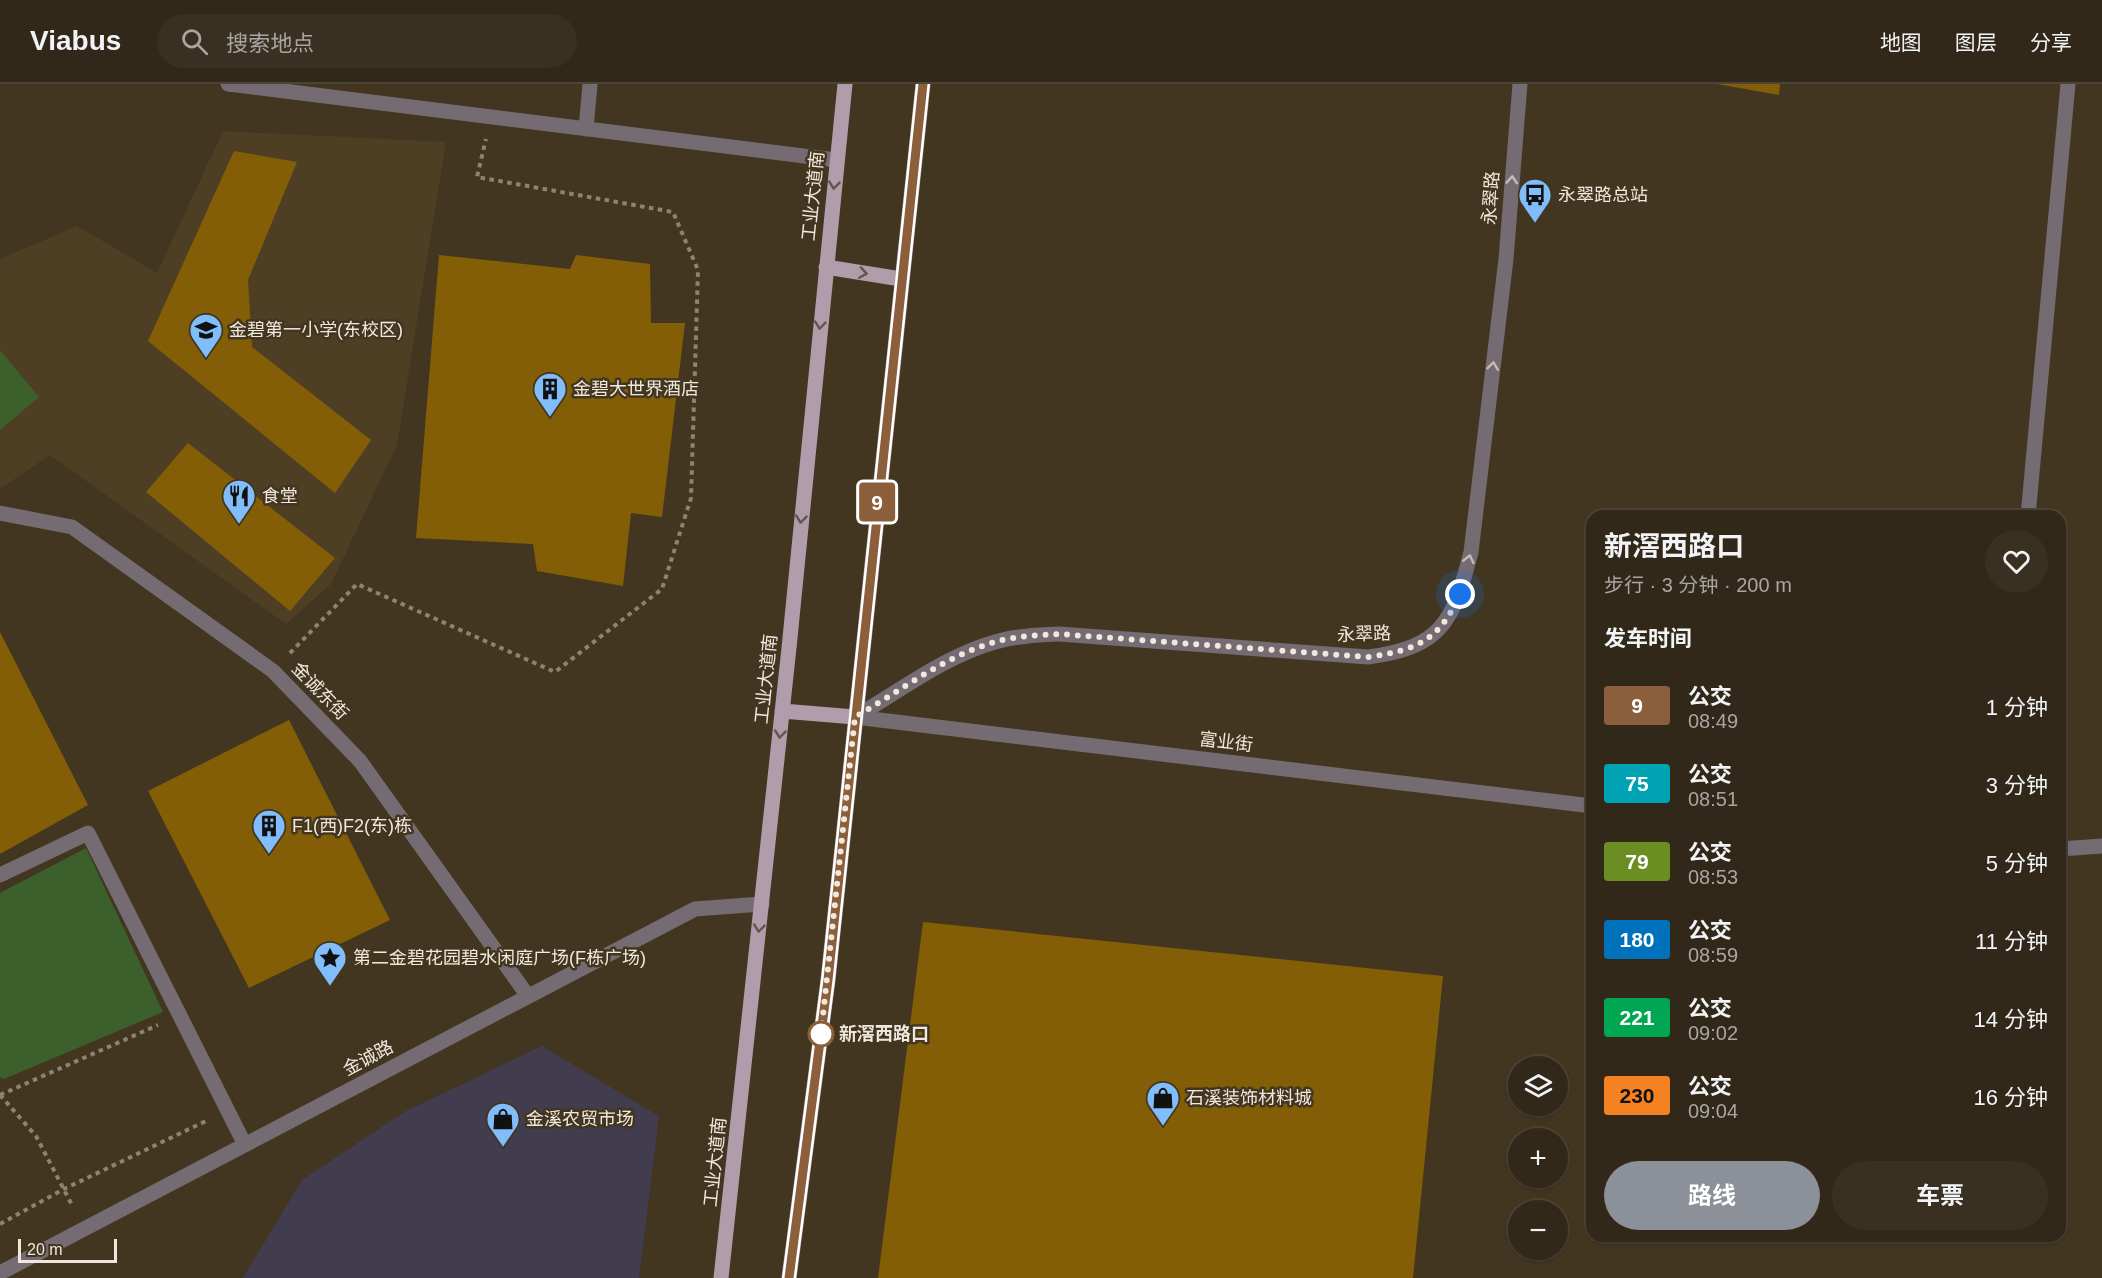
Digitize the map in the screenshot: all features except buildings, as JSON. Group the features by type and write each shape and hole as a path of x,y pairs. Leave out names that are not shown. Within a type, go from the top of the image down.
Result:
{"main road":[{"name":"工业大道南","path":"721,1278 762,904 845,84"},
{"path":"789,1278 827,990 923,84"},
{"path":"826,267 901,279"},
{"path":"782,711 855,717"}],"street":[{"path":"228,84 836,160"},
{"path":"586,129 590,84"},
{"name":"永翠路","path":"855,717 955,658 994,642 1030,636 1059,634 1368,657 1402,652 1425,642 1450,615 1460,594 1471,552 1506,259 1520,84"},
{"path":"2029,510 2068,84"},
{"name":"金诚东街","path":"0,513 72,527 273,671 360,761 528,996"},
{"name":"富业街","path":"855,717 1586,805"},
{"path":"0,875 88,833 245,1145"},
{"path":"2066,849 2102,846"},
{"name":"金诚路","path":"0,1273 695,909 762,904"}],"path":[{"path":"273,671 357,584 555,672 662,589 691,498 698,270 673,212 477,177 491,117"},
{"path":"84,1229 36,1136 0,1095 179,1015"},
{"path":"0,1224 64,1189 227,1110"}],"shaded area":[{"name":"金碧第一小学(东校区)","path":"223,131 446,142 397,445 331,584 286,624 50,455 0,489 0,259 77,226 157,273"},
{"name":"金溪农贸市场","path":"542,1046 659,1116 639,1278 243,1278 302,1180 404,1112"}],"green space":[{"path":"0,350 39,397 0,430"},
{"path":"86,848 163,1012 4,1079 0,1077 0,893"}],"bus line":[{"name":"9","path":"789,1278 828,980 923,84"}],"place":[{"name":"永翠路总站","path":"1535,224"},
{"name":"金碧第一小学(东校区)","path":"206,359"},
{"name":"金碧大世界酒店","path":"550,418"},
{"name":"食堂","path":"239,525"},
{"name":"F1(西)F2(东)栋","path":"269,855"},
{"name":"第二金碧花园碧水闲庭广场(F栋广场)","path":"330,987"},
{"name":"新滘西路口","path":"821,1034"},
{"name":"石溪装饰材料城","path":"1163,1127"},
{"name":"金溪农贸市场","path":"503,1148"}],"route":[{"path":"821,1034 855,717 955,658 994,642 1059,634 1368,657 1402,652 1425,642 1450,615 1460,594"}]}
